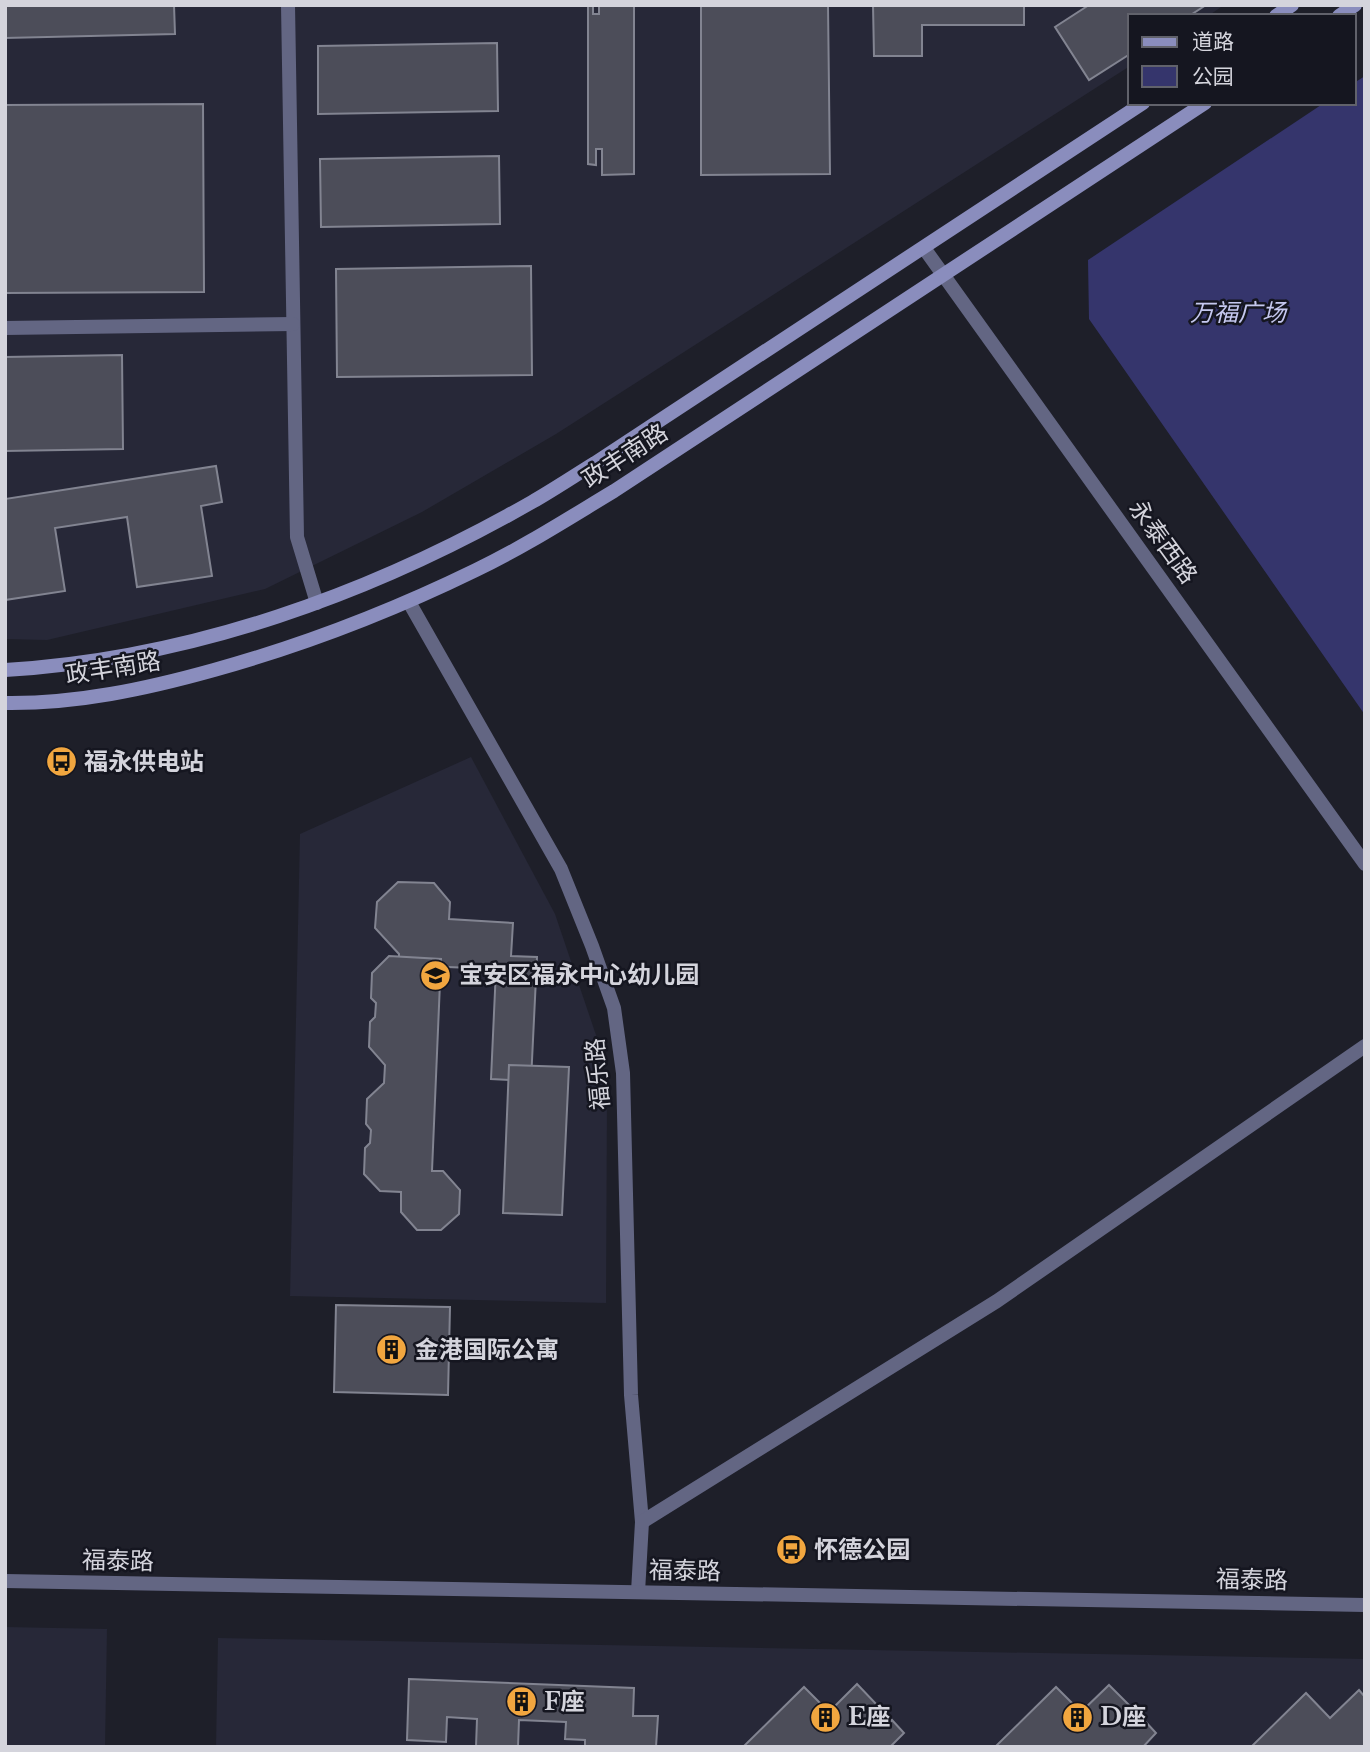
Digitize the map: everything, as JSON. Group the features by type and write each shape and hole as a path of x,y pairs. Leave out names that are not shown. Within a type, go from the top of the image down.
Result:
{"main road":[{"name":"政丰南路","path":"5,670 53,667 140,654 234,631 317,603 442,549 532,502 595,463 1140,105"},
{"name":"政丰南路","path":"5,703 88,698 167,683 244,662 325,635 479,569 592,505 1202,105"}],"street":[{"path":"288,5 297,537 317,603"},
{"name":"永泰西路","path":"924,247 1365,864"},
{"path":"5,328 293,324"},
{"name":"福乐路","path":"409,601 561,869 614,1008 623,1073 631,1395 642,1522 638,1592"},
{"path":"642,1522 998,1301 1365,1046"},
{"name":"福泰路","path":"5,1581 1365,1605"}],"shaded area":[{"path":"5,5 1224,5 1211,14 1128,14 1128,67 556,434 422,512 265,589 47,640 5,639"},
{"name":"宝安区福永中心幼儿园","path":"471,757 555,914 596,1035 607,1099 606,1303 290,1296 300,834"},
{"path":"5,1627 107,1629 105,1747 5,1747"},
{"path":"218,1638 1365,1659 1365,1747 216,1747"}],"green space":[{"name":"万福广场","path":"1365,76 1365,715 1089,319 1088,260 1321,105 1356,105 1356,82"}],"building":[{"path":"5,5 174,5 175,34 5,38"},
{"path":"588,5 593,5 593,14 599,14 599,5 634,5 634,174 602,175 602,149 596,149 596,165 588,164"},
{"path":"701,5 828,5 830,174 701,175"},
{"path":"873,5 1024,5 1024,25 922,25 922,56 874,56"},
{"path":"1089,5 1206,5 1192,14 1128,14 1128,55 1089,80 1055,27"},
{"path":"497,43 498,111 318,114 318,46"},
{"path":"203,104 204,292 5,293 5,105"},
{"path":"499,156 500,224 321,227 320,159"},
{"path":"531,266 532,375 337,377 336,269"},
{"path":"122,355 123,449 5,451 5,357"},
{"path":"216,466 222,502 201,506 212,576 137,587 127,517 55,528 65,591 5,600 5,499"},
{"path":"398,882 434,883 450,902 449,919 513,923 511,956 537,957 531,1081 491,1079 496,969 399,965 399,954 375,928 377,902"},
{"path":"389,956 441,959 432,1171 443,1171 460,1190 459,1214 441,1230 417,1230 401,1212 401,1192 380,1191 364,1174 365,1148 370,1143 371,1130 366,1124 367,1099 384,1083 385,1065 369,1047 370,1022 375,1017 376,1003 371,998 372,973"},
{"path":"509,1065 569,1067 562,1215 503,1213"},
{"name":"金港国际公寓","path":"336,1305 450,1307 448,1395 334,1392"},
{"name":"F座","path":"409,1679 634,1688 633,1716 658,1716 656,1747 585,1747 585,1740 565,1739 566,1722 519,1720 518,1747 476,1747 477,1719 447,1717 446,1742 407,1740"},
{"name":"E座","path":"857,1684 878,1706 872,1713 885,1727 892,1720 904,1733 890,1747 743,1747 804,1687 829,1712"},
{"name":"D座","path":"1109,1685 1131,1707 1124,1713 1137,1727 1144,1720 1156,1733 1143,1747 995,1747 1056,1687 1081,1712"},
{"path":"1359,1690 1365,1697 1365,1747 1251,1747 1306,1693 1330,1718"}],"place":[{"name":"福永供电站","path":"61,762"},
{"name":"宝安区福永中心幼儿园","path":"436,975"},
{"name":"金港国际公寓","path":"392,1350"},
{"name":"怀德公园","path":"791,1550"},
{"name":"F座","path":"521,1702"},
{"name":"E座","path":"825,1717"},
{"name":"D座","path":"1077,1717"}]}
